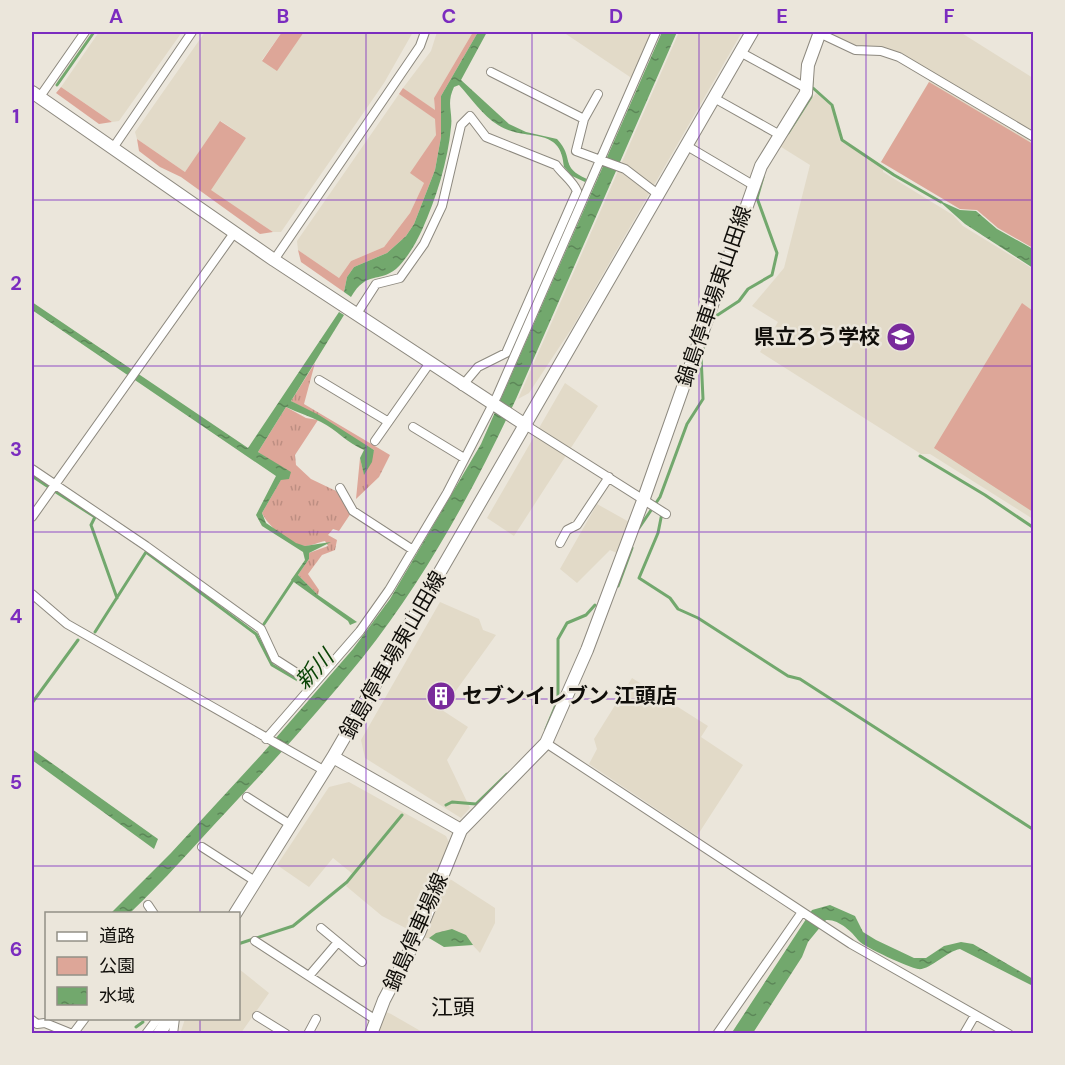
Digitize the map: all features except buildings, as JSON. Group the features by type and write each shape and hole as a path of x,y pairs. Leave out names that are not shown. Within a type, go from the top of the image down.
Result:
{"main road":[{"name":"鍋島停車場東山田線","path":"752,32 333,757 460,830 486,801 515,777 546,743 587,650 656,507 753,185 771,146 800,106 806,88 808,64 822,34"},
{"path":"35,95 274,260 462,386 526,426"},
{"path":"236,912 333,757"},
{"name":"鍋島停車場線","path":"371,1034 419,933 460,830"},
{"path":"159,1034 168,1020"}],"street":[{"path":"35,95 85,32"},
{"path":"113,148 192,32"},
{"path":"274,260 420,46 425,32"},
{"path":"267,740 360,631 389,590 447,493 494,405 656,32"},
{"path":"822,34 855,50 881,51 899,57 1034,137"},
{"path":"740,52 806,88"},
{"path":"491,72 584,119"},
{"path":"598,94 584,119 576,151 620,168 659,195"},
{"path":"714,98 780,135"},
{"path":"356,315 376,284 400,278 424,244 442,206 461,126 470,116 486,137 556,165 563,176 573,182 577,191 506,353 478,367 462,386"},
{"path":"687,146 753,185"},
{"path":"32,517 234,233"},
{"path":"375,441 429,364"},
{"path":"319,380 387,421"},
{"path":"526,426 656,507"},
{"path":"413,427 464,458"},
{"path":"32,469 261,629 275,659 314,684"},
{"path":"560,543 567,530 577,525 609,477"},
{"path":"340,488 353,511 413,550"},
{"path":"32,594 68,624 267,740 325,771"},
{"path":"546,743 823,925 1009,1034"},
{"path":"247,797 291,825"},
{"path":"202,847 255,880"},
{"path":"148,905 153,912"},
{"path":"717,1034 805,913"},
{"path":"321,928 362,962"},
{"path":"255,941 376,1020"},
{"path":"309,976 338,942"},
{"path":"964,1034 975,1014"},
{"path":"257,1016 286,1034"},
{"path":"308,1034 316,1019"},
{"path":"33,1021 73,1034 84,1020"},
{"path":"146,1034 156,1020"}],"shaded area":[{"path":"99,32 182,32 119,121 112,122 61,87"},
{"path":"205,32 282,32 262,60 277,70 304,32 413,32 384,83 281,232 273,232 210,190 246,138 221,121 185,172 137,139 135,132"},
{"path":"437,32 473,32 434,98 435,111 403,88 431,51"},
{"path":"563,32 653,32 633,79"},
{"path":"679,32 742,32 572,328 529,393 518,399"},
{"path":"821,32 960,32 1033,78 1033,248 998,228 977,210 960,209 881,162 933,75 892,52 855,48"},
{"name":"県立ろう学校","path":"816,93 830,105 836,117 840,141 883,167 883,172 953,215 963,226 1033,269 1033,519 930,454 921,454 760,352 778,322 752,306 784,268 810,165 778,145"},
{"path":"399,94 436,119 436,135 411,173 424,183 410,213 384,247 351,261 339,278 298,250 297,241"},
{"path":"565,383 598,406 514,536 487,518"},
{"path":"597,504 631,523 619,554 610,550 577,583 560,569"},
{"path":"440,602 479,619 483,630 496,635 442,710 468,727 447,760 470,808 461,818 365,758 361,740"},
{"path":"632,678 708,726 701,737 743,765 697,836 589,764 597,749 594,739"},
{"path":"349,782 446,836 455,855 447,877 495,908 495,923 480,953 465,937 425,938 382,916 346,886 354,875 333,858 309,887 277,865 329,787"},
{"path":"240,970 269,993 241,1033 180,1034 185,1020 240,1020"},
{"path":"386,1012 391,1014 424,1033 378,1034"}],"green space":[{"path":"282,32 304,32 277,71 262,61"},
{"path":"473,32 478,32 441,96 441,137 435,170 414,224 406,236 387,253 354,267 347,277 344,292 301,262 298,250 339,278 351,261 384,247 410,213 424,183 410,173 436,135 435,119 399,94 403,88 435,110 434,98"},
{"path":"929,82 1033,144 1033,248 998,228 977,210 960,209 881,162"},
{"path":"61,87 112,122 99,124 56,93"},
{"path":"220,121 246,138 211,190 273,232 260,234 181,177 160,167 139,151 137,139 185,172"},
{"path":"1022,303 1033,311 1033,512 934,448"},
{"path":"315,363 304,404 390,455 379,477 356,499 360,458 364,474 374,450 291,401"},
{"path":"286,407 306,418 318,420 295,455 296,465 311,479 336,491 351,513 339,531 333,529 328,535 337,540 335,550 322,555 308,574 319,590 318,595 298,575 309,559 309,553 328,546 325,541 305,546 299,545 274,528 262,513 286,471 258,452"}],"water":[{"path":"478,32 487,32 461,80 509,124 526,132 557,139 573,170 587,179 585,182 572,176 564,167 556,145 549,140 498,125 482,112 459,85 454,87 450,98 451,127 441,180 420,235 396,269 362,283 351,297 344,292 347,277 354,267 387,253 406,236 414,224 435,170 441,137 441,96"},
{"path":"662,32 677,32 516,399 465,500 428,565 363,657 279,754 131,912 112,912 171,853 262,754 353,649 390,599 481,444"},
{"path":"938,200 960,210 976,211 997,229 1033,249 1033,268 965,224"},
{"path":"32,302 248,448 339,312 344,315 291,401 319,415 374,450 372,462 364,475 360,458 364,450 321,422 286,407 258,452 291,472 289,479 281,480 262,513 266,523 296,543 305,546 331,542 309,553 309,559 298,575 318,595 357,622 350,625 348,621 291,580 305,560 303,552 262,526 256,515 276,476 32,310"},
{"path":"32,749 158,839 154,849 32,760"},
{"path":"830,905 855,916 863,932 914,958 926,958 944,946 961,942 973,944 1033,979 1033,986 960,949 927,967 913,968 869,948 840,924 826,920 808,942 802,957 753,1033 731,1034 812,910"},
{"path":"452,929 466,935 473,945 444,947 429,938 436,933"}],"waterway":[{"path":"57,85 94,32"},
{"path":"788,133 811,97 812,81"},
{"path":"813,88 832,105 842,140 894,175 941,202"},
{"path":"713,318 739,301 748,289 772,275 777,253 757,198 763,177"},
{"path":"639,528 660,497 687,424 703,399 701,356 707,336"},
{"path":"920,456 1034,528"},
{"path":"32,476 47,486"},
{"path":"56,492 95,517 91,525 117,598"},
{"path":"662,513 658,533 639,578 670,598 678,609 698,618 788,676 800,679 1034,830"},
{"path":"618,586 632,548"},
{"name":"新川","path":"95,632 146,552 256,634 272,665 301,682"},
{"path":"264,624 294,579"},
{"path":"546,729 558,700 558,639 567,623 586,615 595,605"},
{"path":"32,703 78,640"},
{"path":"446,805 452,802 476,804 507,774"},
{"path":"240,943 293,926 347,882 402,815"},
{"path":"136,1027 143,1022"}],"place":[{"name":"県立ろう学校","path":"901,337"},
{"name":"セブンイレブン 江頭店","path":"441,696"}],"district":[{"name":"江頭","path":"453,1007"}]}
